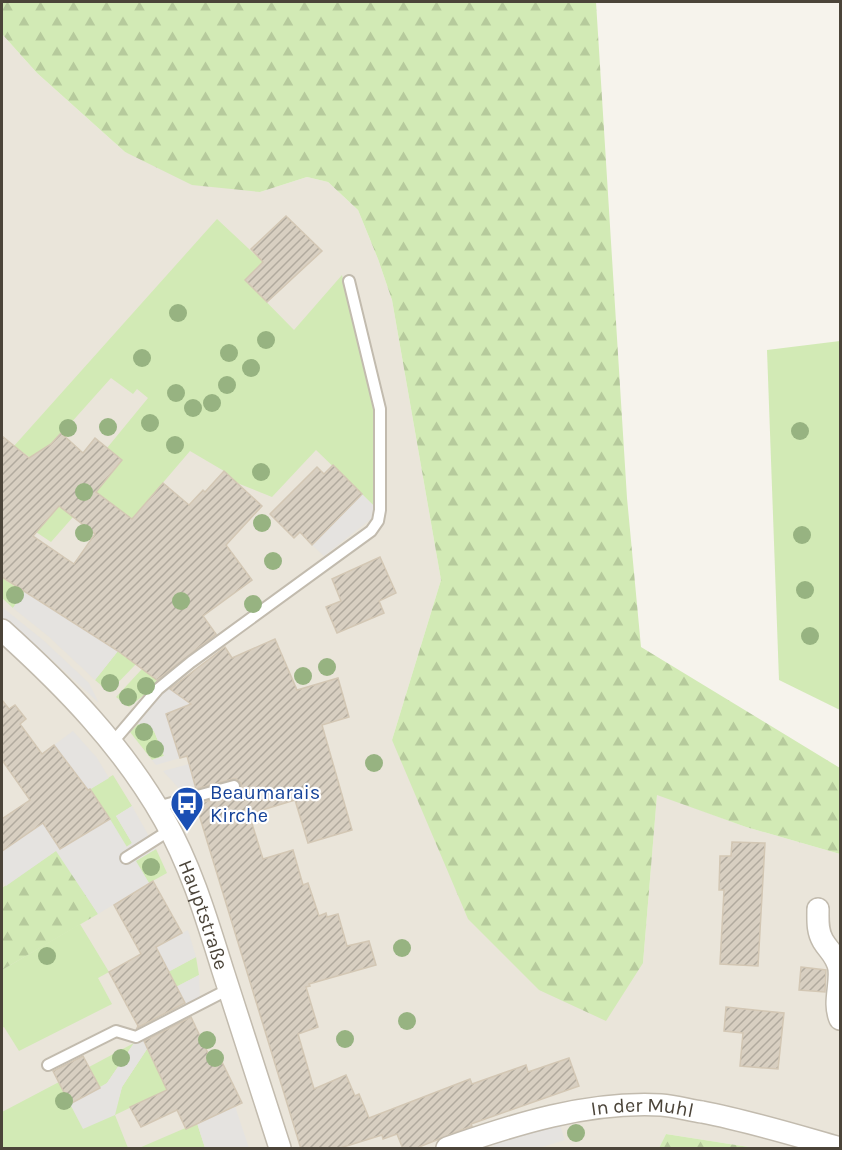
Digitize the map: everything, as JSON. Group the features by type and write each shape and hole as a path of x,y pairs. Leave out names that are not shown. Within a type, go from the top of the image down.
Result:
{"street":[{"name":"Hauptstraße","path":"2,630 69,693 112,743 138,777 170,830 189,871 280,1149"},
{"path":"818,909 819,931 823,941 836,956 839,970 836,1010 840,1019"},
{"name":"In der Muhl","path":"447,1149 498,1130 560,1115 604,1106 662,1105 748,1121 840,1149"}],"lane":[{"path":"112,743 158,689 191,662 371,531 378,521 380,510 380,409 349,281"},
{"path":"157,807 234,786"},
{"path":"126,858 170,830"},
{"path":"48,1065 116,1031 136,1037 229,989"}],"shaded area":[{"path":"2,34 37,73 125,152 260,192 307,177 328,182 358,210 392,300 441,580 392,740 643,963 657,794 746,827 840,854 840,1148 755,1148 666,1134 659,1148 2,1148"},
{"path":"362,494 374,506 371,519 324,556 312,545"},
{"path":"24,592 118,651 95,680 48,636 13,608"},
{"path":"2,607 43,640 89,683 99,703 2,617"},
{"path":"182,680 193,704 166,714 180,758 156,765 152,760 164,756 154,731 138,724 161,693"},
{"path":"73,731 97,758 109,778 41,819 60,849 110,819 127,847 132,843 116,816 132,806 156,849 136,861 149,883 98,914 56,851 6,886 2,880 2,837 29,818 20,806 75,774 54,745"},
{"path":"189,764 196,789 183,793 163,771"},
{"path":"188,930 196,957 168,972 156,947"},
{"path":"199,975 200,999 186,1006 176,987"},
{"path":"189,1015 196,1027 147,1049 122,1087 115,1115 83,1129 70,1104 107,1083 134,1043"},
{"path":"235,1106 249,1148 205,1148 197,1123"},
{"path":"559,1122 565,1140 539,1148 494,1148 492,1143"}],"green space":[{"path":"2,2 596,2 627,498 641,647 840,768 840,854 746,827 657,795 643,963 606,1021 539,990 468,919 392,740 441,580 392,300 358,210 328,182 307,177 260,192 192,185 125,152 37,73 2,34"},
{"path":"217,219 263,262 245,280 294,330 342,275 374,412 374,506 316,450 272,497 237,483 224,471 190,451 131,520 73,517 51,542 36,532 100,456 116,468 122,460 107,448 148,398 137,389 133,394 111,378 36,462 14,446"},
{"path":"840,341 840,710 779,680 767,350"},
{"path":"2,578 24,592 13,608 2,598"},
{"path":"118,651 136,664 109,692 95,680"},
{"path":"142,669 160,682 129,707 116,697"},
{"path":"138,724 154,731 164,756 152,760 130,732"},
{"path":"113,775 132,806 116,816 132,843 126,847 90,789"},
{"path":"156,849 167,873 149,883 135,861"},
{"path":"57,850 98,914 2,970 2,888"},
{"path":"80,924 109,972 98,978 112,1004 19,1051 4,1027 2,1028 2,970"},
{"path":"196,957 199,975 176,987 168,972"},
{"path":"134,1043 107,1083 100,1088 89,1067"},
{"path":"147,1049 167,1090 115,1115 128,1148 2,1148 2,1112 59,1082 114,1115 122,1087"},
{"path":"197,1123 205,1148 139,1148"},
{"path":"666,1134 755,1148 659,1148"}],"building":[{"path":"286,216 322,251 267,302 245,280 263,262 251,249"},
{"path":"61,433 83,453 95,438 122,460 96,492 132,519 163,483 189,505 203,490 205,492 224,471 262,506 226,545 252,580 203,616 216,634 157,680 118,651 2,577 2,436 29,458 51,444","holes":["59,506 95,534 74,564 33,536"]},
{"path":"333,465 362,494 312,545 300,532 294,538 270,514 317,467 324,474"},
{"path":"380,557 396,593 379,601 384,613 337,633 326,607 341,601 332,579"},
{"path":"275,639 297,690 338,678 349,717 322,725 352,830 308,843 295,800 249,814 263,859 293,850 303,885 308,883 319,916 326,913 327,917 338,914 347,946 369,941 376,965 309,984 310,986 306,987 318,1027 298,1034 314,1089 346,1075 355,1096 359,1094 369,1118 470,1079 472,1084 526,1065 528,1072 569,1058 579,1086 471,1124 472,1126 414,1149 403,1149 397,1134 383,1139 382,1135 337,1149 301,1149 197,808 201,807 200,803 237,793 241,788 241,783 233,779 196,789 187,756 180,758 166,714 191,704 170,689 225,647 232,658"},
{"path":"2,700 9,709 15,705 26,719 20,724 42,754 54,745 88,790 90,789 110,819 60,849 43,823 2,851 2,819 30,800 2,760"},
{"path":"732,842 765,843 758,966 720,964 724,890 719,890 720,856 731,856"},
{"path":"153,881 182,933 156,947 185,1003 137,1028 109,972 141,954 114,905"},
{"path":"801,967 826,970 825,992 799,990"},
{"path":"726,1007 784,1013 778,1069 740,1066 743,1033 724,1031"},
{"path":"191,1017 214,1066 222,1062 242,1103 186,1129 177,1110 141,1127 130,1107 167,1090 144,1041"},
{"path":"83,1056 100,1088 70,1104 53,1071"}],"place":[{"name":"Beaumarais Kirche","path":"187,832"}]}
